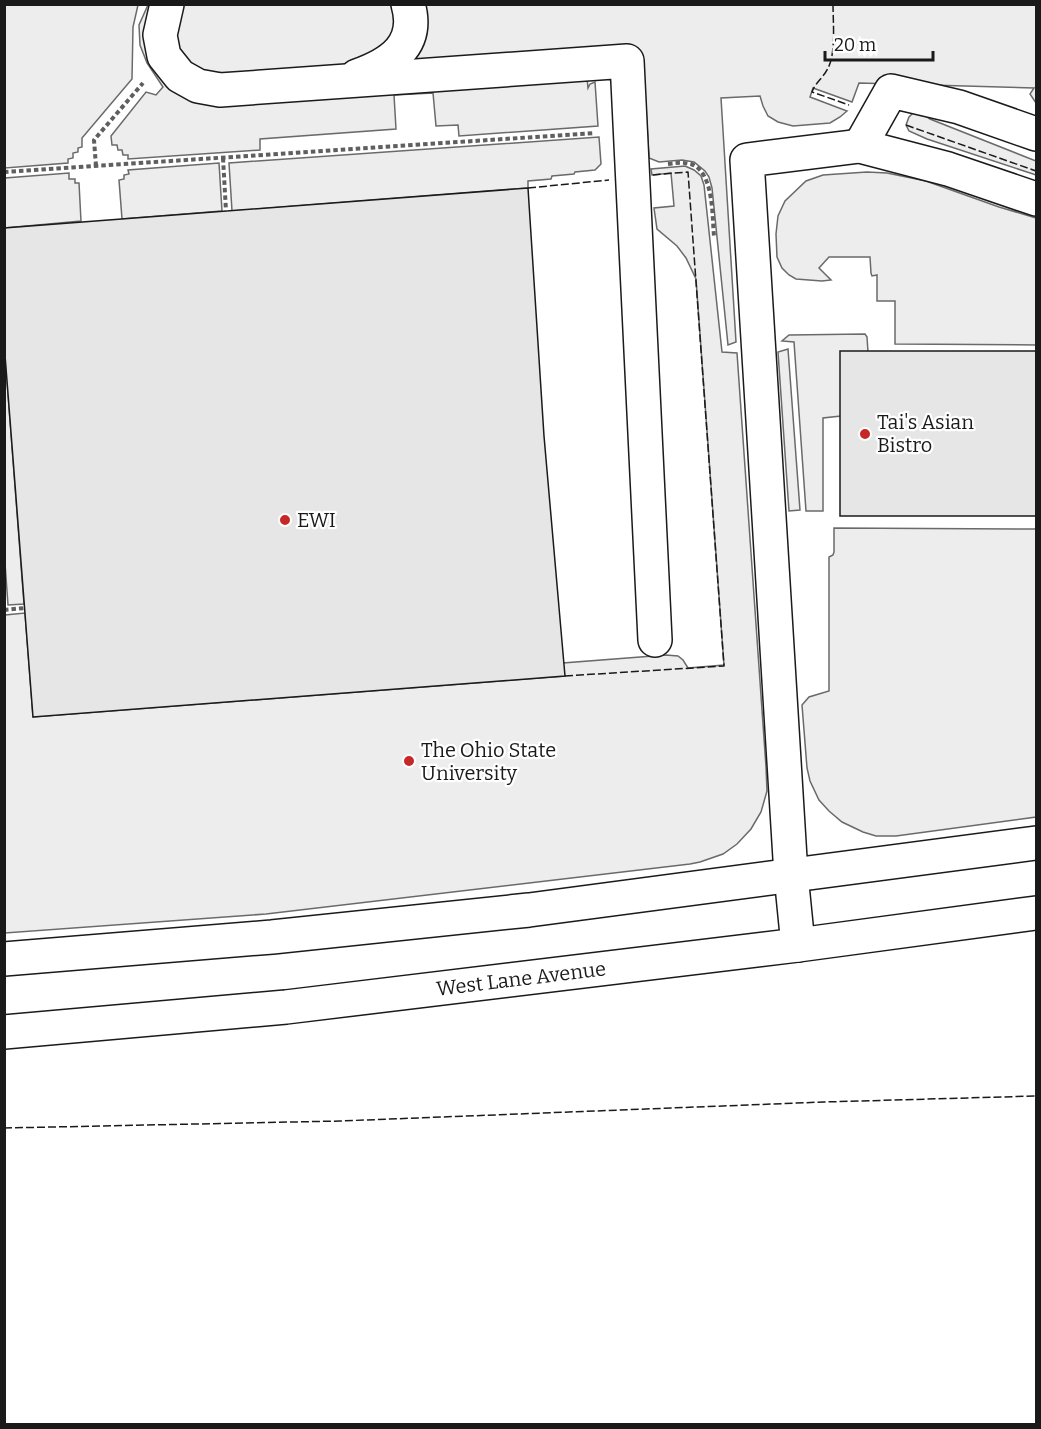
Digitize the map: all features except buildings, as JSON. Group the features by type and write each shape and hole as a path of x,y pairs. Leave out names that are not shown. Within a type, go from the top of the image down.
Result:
{"main road":[{"path":"167,4 160,35 164,56 180,76 198,86 220,90 627,61 655,640"},
{"path":"339,82 370,71 393,59 408,40 412,22 408,4"},
{"path":"860,146 891,91 959,107 1036,135"},
{"path":"798,945 791,875 747,160 860,146 948,170 1036,199"},
{"path":"4,959 272,937 517,911 1036,843"},
{"name":"West Lane Avenue","path":"4,1032 286,1007 798,945 1036,913"}],"path":[{"path":"96,166 94,140 148,77"},
{"path":"4,172 602,132"},
{"path":"223,158 226,211"},
{"path":"661,165 683,162 694,165 704,174 709,187 715,245"},
{"path":"4,610 25,608"}],"shaded area":[{"path":"5,4 138,5 133,27 132,79 82,138 82,147 78,148 78,152 73,153 73,158 68,159 68,163 5,168"},
{"path":"148,5 1036,5 1036,103 1030,94 1034,88 859,83 852,102 813,88 810,97 847,111 830,123 793,126 778,122 768,116 760,96 721,98 736,342 728,345 709,177 694,162 682,160 659,162 649,158 644,74 587,78 588,88 595,82 598,126 459,136 458,125 436,126 433,93 394,95 396,129 260,139 260,150 128,159 128,155 123,155 117,145 112,145 111,136 146,92 156,95 163,87 147,63 140,45 139,25"},
{"path":"913,113 923,114 930,119 1036,161 1036,175 909,131 906,125"},
{"path":"599,137 601,164 595,170 528,181 528,188 232,211 229,163"},
{"path":"219,163 222,211 122,219 119,180 129,174 128,170"},
{"path":"685,166 701,176 704,185 722,352 737,353 767,791 761,812 751,829 737,844 723,854 690,864 266,914 5,933 5,615 25,613 33,717 564,676 563,663 666,655 678,656 688,668 724,665 696,279 686,258 677,246 657,229 654,208 674,206 671,173 652,175 651,169"},
{"path":"69,173 69,179 75,179 75,183 79,183 81,221 5,228 5,178"},
{"path":"887,173 926,181 1036,218 1036,345 895,344 895,301 877,301 877,275 872,276 870,257 829,257 819,268 831,280 796,279 782,268 777,257 776,234 778,216 785,201 806,181 823,175"},
{"path":"865,334 868,352 841,416 823,418 823,511 806,511 794,342 782,341 789,335"},
{"path":"4,342 24,604 8,605 4,549"},
{"path":"788,349 800,510 789,511 778,352"},
{"path":"834,528 1036,529 1036,817 896,836 876,836 842,822 819,800 807,768 802,705 809,697 829,691 829,557 834,552"}],"fence":[{"path":"833,4 834,37 831,62 812,92 849,105"},
{"path":"906,125 1036,171"},
{"path":"565,676 724,666 688,172 652,175"},
{"path":"528,188 609,180"},
{"path":"4,1128 340,1121 1036,1096"}],"place":[{"name":"Tai's Asian Bistro","path":"865,434"},
{"name":"EWI","path":"285,520"},
{"name":"The Ohio State University","path":"409,761"}]}
